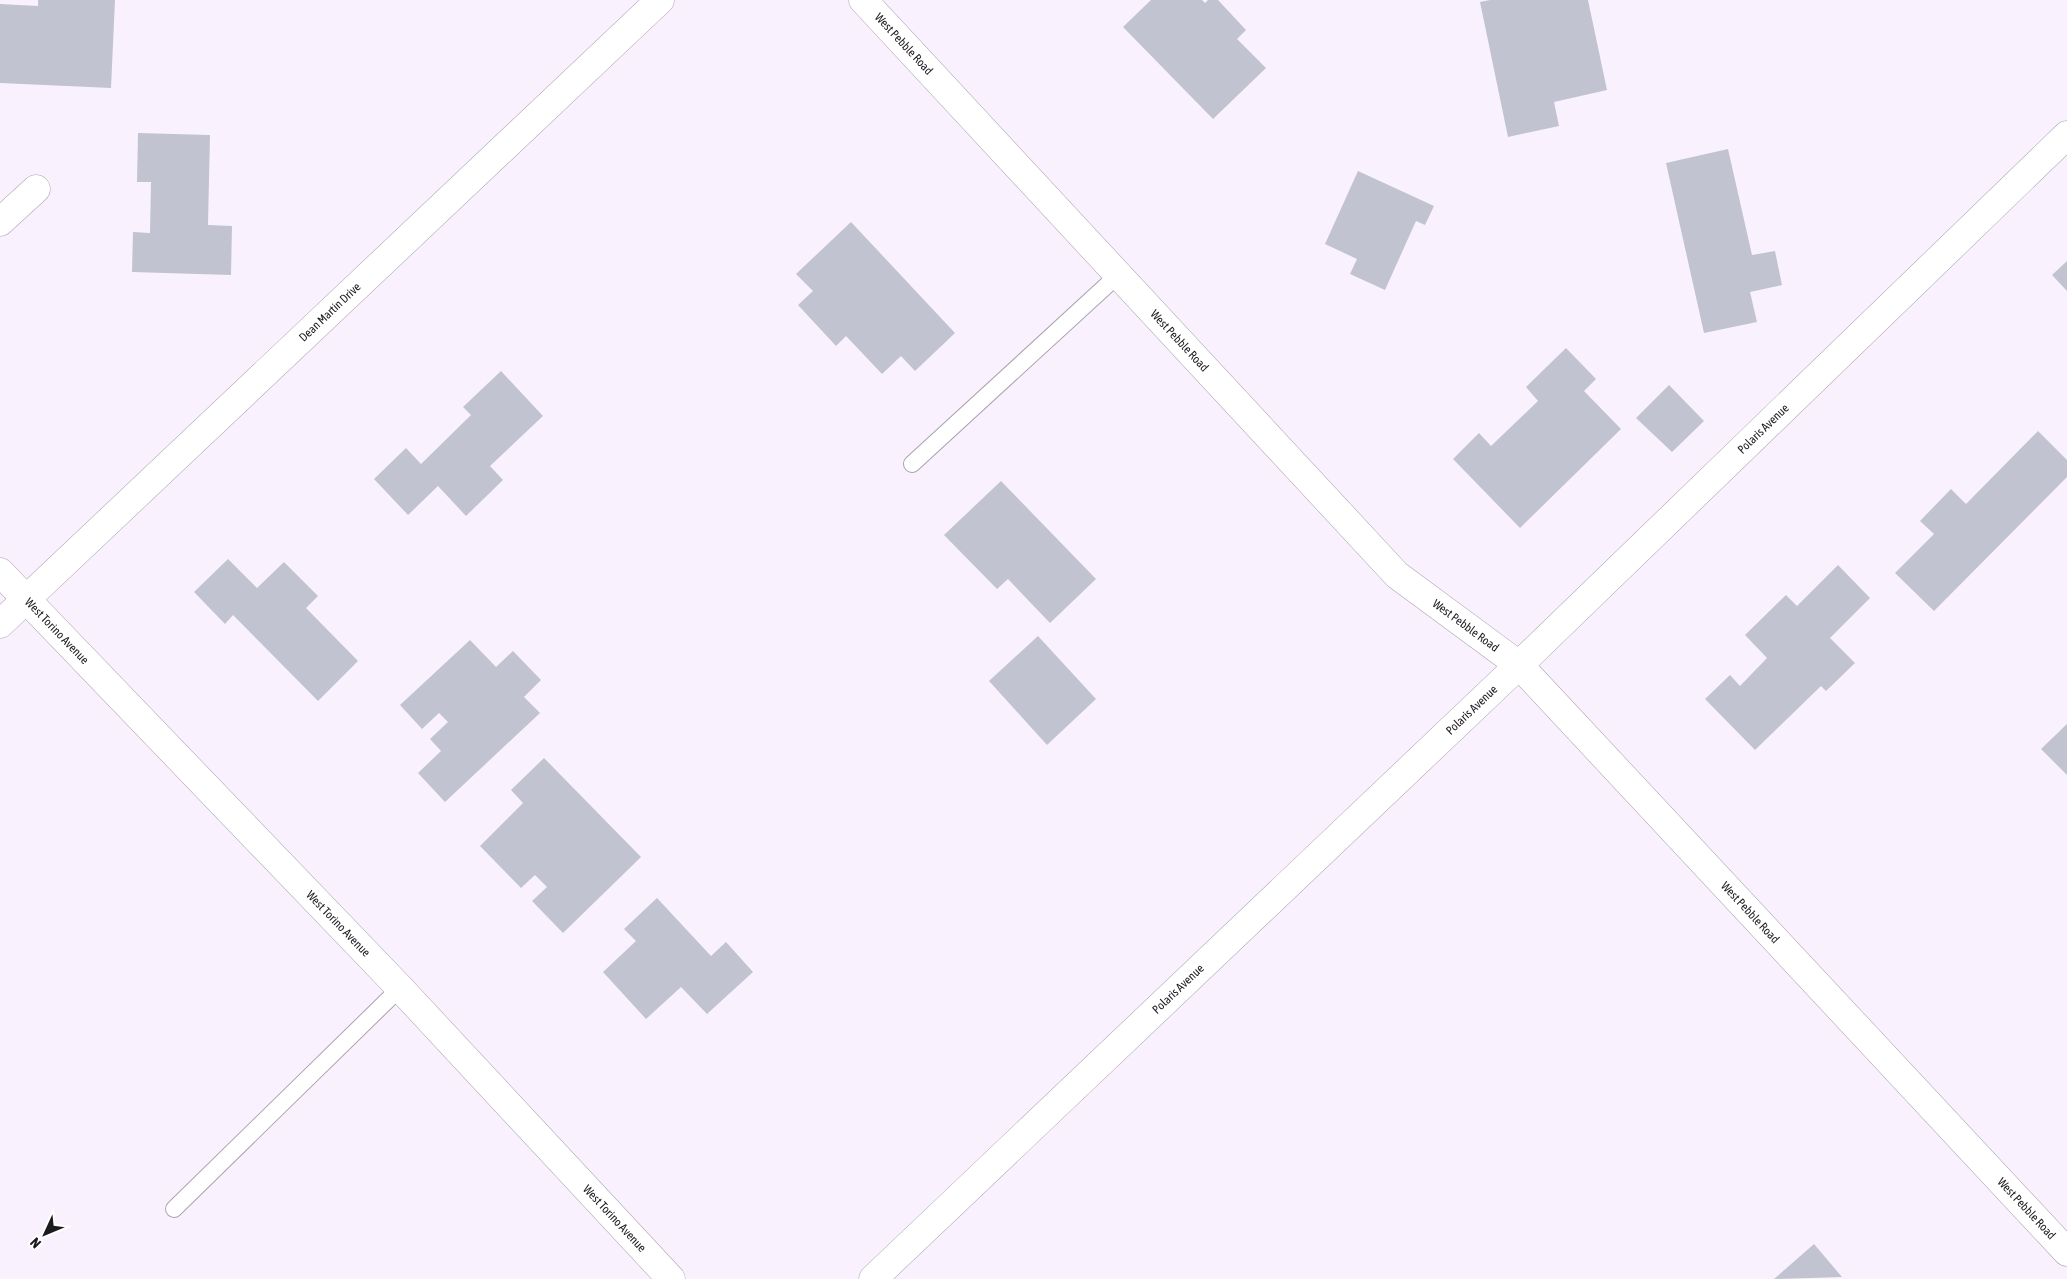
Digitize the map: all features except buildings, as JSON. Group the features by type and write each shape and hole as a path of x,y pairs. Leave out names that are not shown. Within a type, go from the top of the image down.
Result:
{"street":[{"name":"Dean Martin Drive","path":"0,624 660,0"},
{"name":"West Pebble Road","path":"863,0 1397,575 1519,665 2067,1252"},
{"name":"Polaris Avenue","path":"873,1279 1519,665 2067,135"},
{"path":"0,222 36,189"},
{"name":"West Torino Avenue","path":"0,572 400,988 671,1279"}],"lane":[{"path":"912,464 1118,276"},
{"path":"174,1210 400,988"}]}
